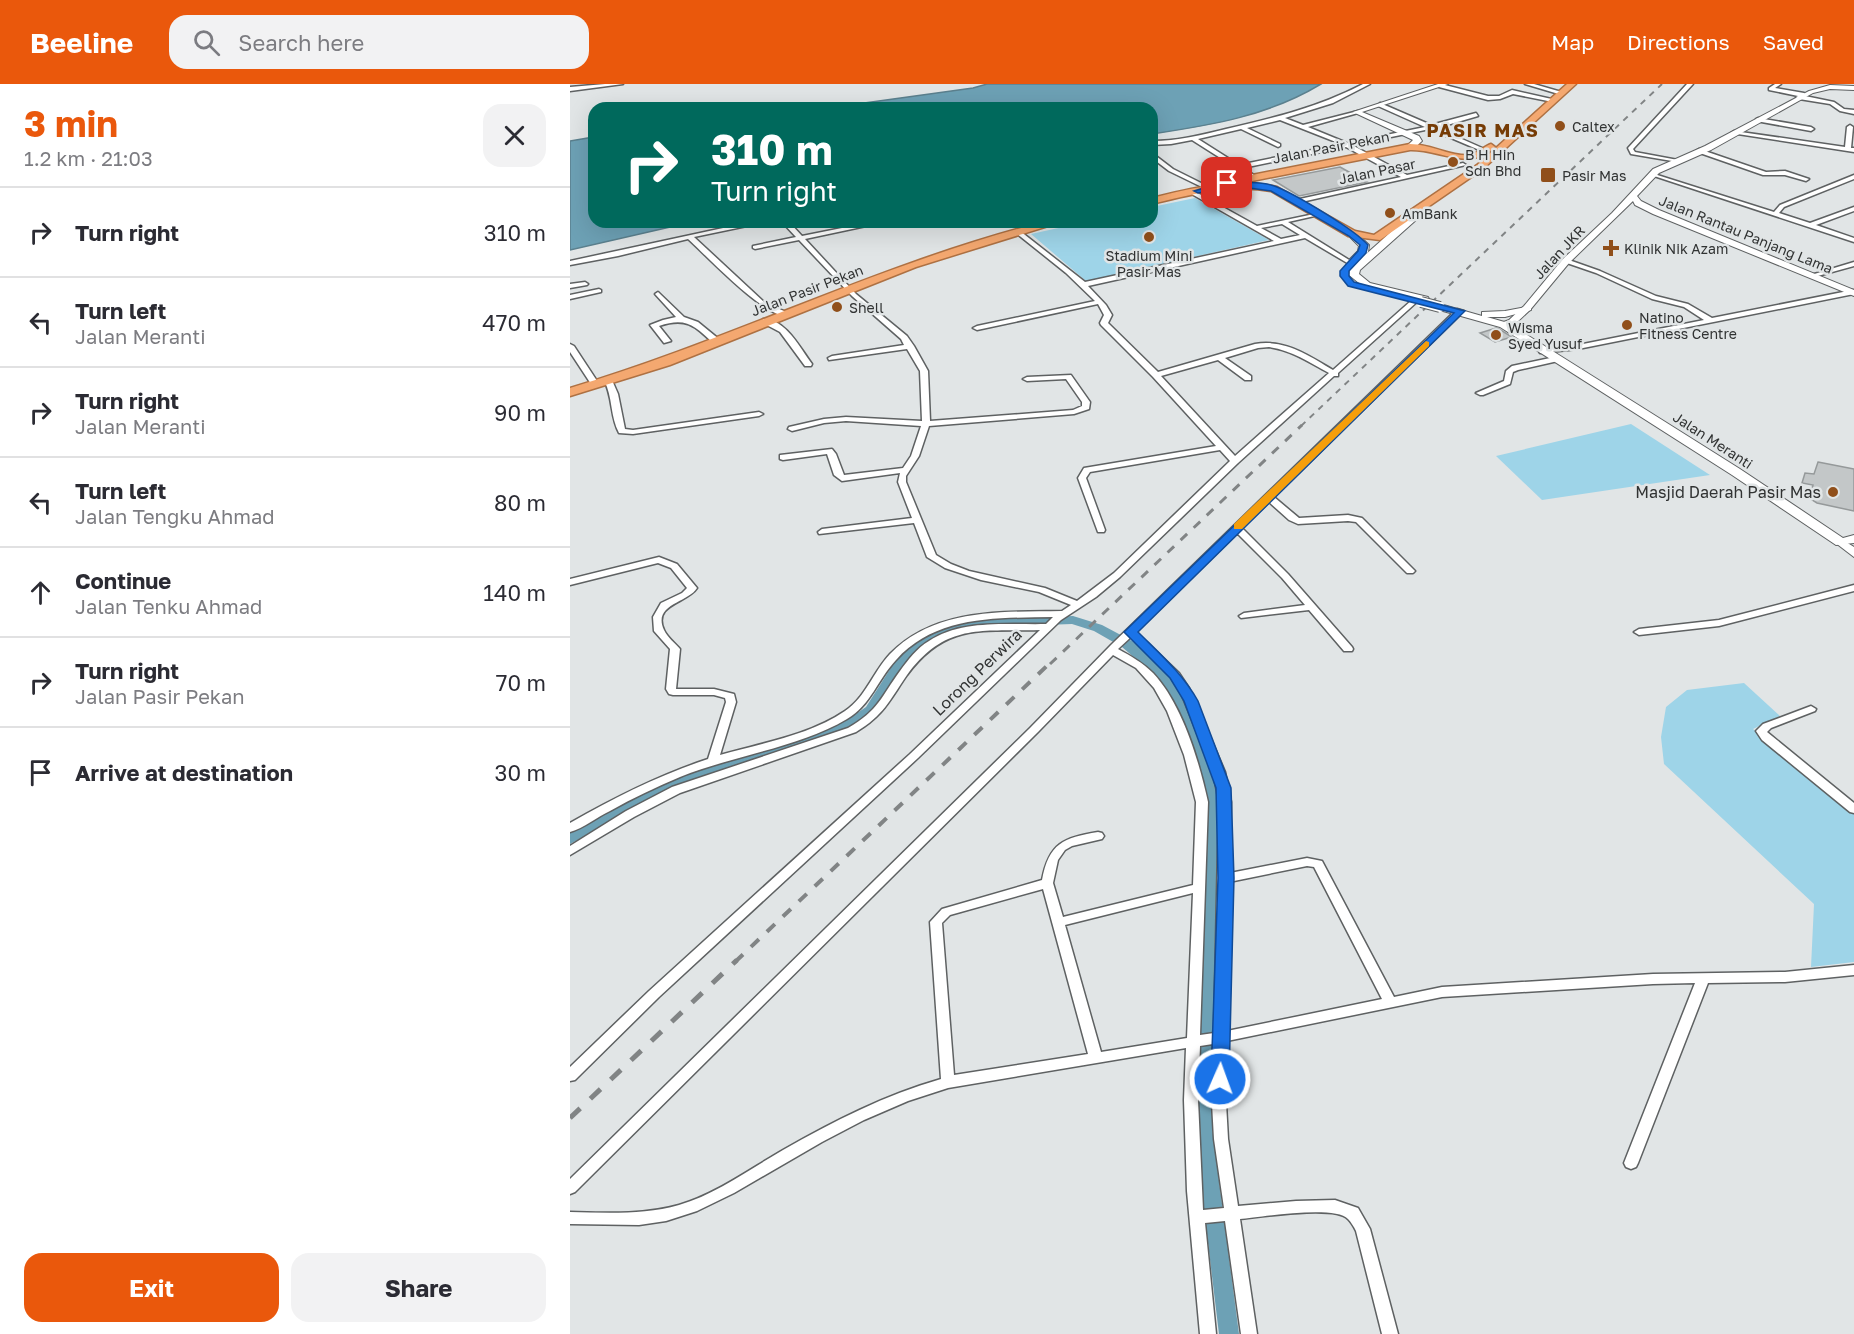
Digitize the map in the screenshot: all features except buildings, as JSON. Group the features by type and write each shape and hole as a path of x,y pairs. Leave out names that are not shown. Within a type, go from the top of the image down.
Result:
{"highway":[{"path":"1446,189 1446,185 1463,171 1460,162 1486,151 1572,84"},
{"path":"1379,237 1404,217 1417,211 1480,167 1533,116"},
{"name":"Jalan Pasir Pekan","path":"1158,200 1410,147 1432,147 1460,162"},
{"path":"1274,189 1270,180 1290,172"},
{"path":"1200,190 1260,185 1274,189 1297,201 1352,234 1366,238 1392,236"},
{"name":"Jalan Pasir Pekan","path":"570,392 717,342 783,314 959,250 1033,228"}],"main road":[{"path":"1355,282 1355,269 1413,218 1417,211"},
{"path":"1352,234 1364,245 1344,273 1355,282"},
{"name":"Jalan Meranti","path":"1355,282 1419,301 1486,314 1508,324 1550,354 1847,541"},
{"name":"Jalan Meranti","path":"1442,305 1508,324"},
{"path":"1486,314 1505,314 1527,308"}],"street":[{"path":"570,89 620,84"},
{"path":"1158,143 1194,140 1280,119 1326,105 1367,84"},
{"path":"1528,84 1562,93"},
{"path":"1676,161 1633,153 1630,149 1690,84"},
{"path":"1778,84 1771,89 1832,103 1842,110 1854,112"},
{"path":"1304,126 1443,85 1488,98 1496,98 1512,92 1551,102"},
{"name":"Jalan JKR","path":"1508,324 1527,308 1566,261 1615,215 1653,174 1802,96 1835,86 1854,88"},
{"path":"581,100 582,88"},
{"path":"1380,105 1486,151"},
{"path":"1356,112 1418,139 1410,147"},
{"path":"1239,168 1431,127 1476,115"},
{"path":"1280,119 1304,126 1347,145 1406,177"},
{"path":"1758,120 1811,129"},
{"path":"1242,127 1278,145"},
{"path":"1734,133 1851,149 1850,127"},
{"path":"1194,140 1255,178"},
{"path":"1699,151 1765,174 1789,173 1806,178"},
{"path":"1158,160 1255,228 1279,241"},
{"name":"Jalan Pasar","path":"1297,201 1406,177 1460,162"},
{"path":"1653,174 1854,240"},
{"path":"1774,214 1782,206 1854,177"},
{"name":"Jalan Rantau Panjang Lama","path":"1633,195 1638,203 1656,212 1853,292"},
{"path":"1811,225 1854,209"},
{"path":"1615,215 1632,211 1656,212"},
{"path":"1255,228 1317,214"},
{"path":"1283,222 1351,263"},
{"path":"570,263 612,256 733,228"},
{"path":"791,228 851,289 854,295 910,346 925,374 923,390 926,424 915,456 904,470 902,482 928,551 940,562 1060,596 1076,604"},
{"path":"754,247 852,228"},
{"path":"1018,232 1099,302 1108,312 1104,323 1156,375 1235,461"},
{"path":"1082,285 1305,236"},
{"path":"689,237 762,303 783,314"},
{"path":"1566,261 1598,272 1647,296 1686,305 1710,320"},
{"path":"1814,275 1854,264"},
{"path":"570,286 585,284"},
{"path":"570,297 599,291"},
{"path":"1480,393 1507,382 1510,370 1550,354 1853,292"},
{"path":"658,294 681,319"},
{"name":"Lorong Perwira","path":"570,1076 654,994 906,763 1054,621 1076,604 1093,595 1117,575 1235,461 1419,301"},
{"path":"977,328 1099,302"},
{"path":"570,1188 1034,730 1128,634 1460,311"},
{"path":"667,341 654,325 681,319 693,321 717,342"},
{"path":"766,321 783,330 808,364"},
{"path":"1156,375 1258,346 1274,344 1287,347 1335,374"},
{"path":"570,346 595,384"},
{"path":"832,358 910,346"},
{"path":"1221,358 1248,378"},
{"path":"792,429 824,421 846,419 926,424 1067,413 1082,411 1086,407 1086,402 1068,377 1027,379"},
{"path":"608,380 616,395 619,426 622,431 633,432 759,414"},
{"path":"1101,530 1082,478 1087,470 1222,447"},
{"path":"783,457 828,451 832,454 837,475 842,478 904,470"},
{"path":"1268,497 1298,521 1348,518 1359,520 1410,571"},
{"path":"822,532 915,520"},
{"path":"1237,528 1313,607 1348,649"},
{"name":"Jalan Meranti","path":"1847,541 1854,553"},
{"path":"570,582 659,560 674,566 692,588 687,595 665,603 658,615 657,623 658,630 675,649 671,689 673,692 714,692 730,696 731,702 713,761"},
{"path":"1639,632 1719,623 1854,588"},
{"path":"1244,616 1313,607"},
{"path":"570,828 646,786 713,761 804,734 844,717 867,696 900,650 912,640 948,621 1054,621"},
{"path":"570,851 630,814 676,790 852,730 866,723 881,711 912,662 934,641 947,635 1054,621"},
{"path":"1128,634 1175,675 1184,688 1219,772 1226,802 1226,878 1219,1037 1221,1139 1249,1334"},
{"path":"1113,649 1136,663 1165,694 1194,765 1202,802 1195,1042 1191,1100 1208,1334"},
{"path":"1811,709 1767,726 1761,731 1766,738 1854,808"},
{"path":"1096,1058 1047,883 1050,865 1055,853 1062,845 1098,836"},
{"path":"1226,878 1307,862 1318,864 1390,1002"},
{"path":"948,1082 936,922 946,912 1047,883"},
{"path":"1057,922 1200,887"},
{"path":"570,1218 639,1217 676,1212 697,1204 845,1121 913,1092 948,1082 1195,1042 1323,1018 1442,992 1556,983 1704,976 1785,977 1854,970"},
{"path":"1631,1163 1704,976"},
{"path":"1200,1216 1335,1206 1353,1213 1363,1229 1390,1334"}],"shaded area":[{"path":"987,84 1321,84 1260,112 1218,123 1158,133 1158,102 872,102"},
{"path":"588,138 588,228 666,228 570,250 570,141"},
{"name":"Stadium Mini Pasir Mas","path":"1195,198 1269,240 1086,281 1031,234 1058,228 1158,228 1158,206"},
{"path":"1631,424 1710,475 1542,500 1496,456"},
{"path":"1744,683 1780,716 1753,729 1854,814 1854,962 1811,967 1814,904 1664,764 1661,737 1666,707 1687,690"}],"waterway":[{"path":"570,839 681,779 822,735 852,723 871,710 904,658 919,644 944,630 988,623 1073,620 1098,628 1127,644 1162,674 1172,688 1193,734 1208,781 1211,818 1211,884 1203,1127 1229,1334"}],"railway":[{"path":"1301,426 1662,84"},
{"path":"1050,664 1302,425"},
{"path":"735,962 1051,662"},
{"path":"570,1118 737,960"}],"slow traffic":[{"path":"1238,527 1426,344"}],"place":[{"name":"Caltex","path":"1560,126"},
{"name":"B H Hin Sdn Bhd","path":"1453,162"},
{"name":"Pasir Mas","path":"1548,175"},
{"name":"AmBank","path":"1390,213"},
{"name":"Stadium Mini Pasir Mas","path":"1149,237"},
{"name":"Klinik Nik Azam","path":"1611,248"},
{"name":"Shell","path":"837,307"},
{"name":"Natino Fitness Centre","path":"1627,325"},
{"name":"Wisma Syed Yusuf","path":"1496,335"},
{"name":"Masjid Daerah Pasir Mas","path":"1833,492"}],"district":[{"name":"PASIR MAS","path":"1483,130"}],"route":[{"path":"1220,1079 1226,878 1224,788 1184,688 1175,675 1131,632 1460,311 1351,284 1345,276 1345,271 1363,252 1364,245 1352,234 1274,189 1260,185 1242,185 1198,191 1227,183"}]}
